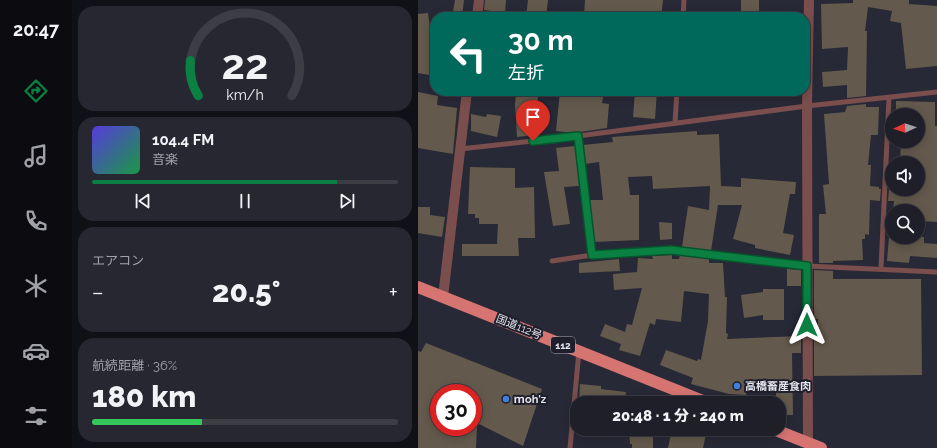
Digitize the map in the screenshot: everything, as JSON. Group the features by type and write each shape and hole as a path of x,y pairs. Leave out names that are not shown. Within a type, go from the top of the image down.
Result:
{"highway":[{"name":"国道112号","path":"418,287 691,396"},
{"path":"786,434 820,448"}],"street":[{"path":"478,12 479,0"},
{"path":"809,0 809,12"},
{"path":"443,297 466,96"},
{"path":"807,96 808,443"}],"lane":[{"path":"683,12 684,0"},
{"path":"460,150 807,106 937,92"},
{"path":"675,123 677,96"},
{"path":"881,268 889,98"},
{"path":"578,136 592,255"},
{"path":"552,260 592,255 671,250 807,266 881,268 937,272"},
{"path":"570,448 580,351"}],"building":[{"path":"455,0 464,0 463,12 453,12"},
{"path":"485,0 506,0 505,12 484,10"},
{"path":"528,0 548,0 547,12 527,12"},
{"path":"585,0 663,0 662,12 584,12"},
{"path":"741,0 759,0 759,12 741,12"},
{"path":"853,0 909,0 909,4 937,6 937,66 906,69 901,23 890,21 892,11 868,7 865,31 867,31 866,96 847,98 847,85 823,87 822,72 847,70 848,47 822,49 821,4 853,3"},
{"path":"428,13 430,28 430,75 418,73 418,14"},
{"path":"418,92 430,94 430,96 438,96 437,105 457,108 453,154 418,148"},
{"path":"516,96 538,96 535,118 533,118 535,135 517,137"},
{"path":"560,96 603,96 602,103 609,104 607,128 573,133 556,131"},
{"path":"635,96 657,96 655,119 633,117"},
{"path":"896,101 935,102 935,126 937,126 937,222 925,221 925,204 894,204 894,201 888,201 888,196 925,196 925,156 900,156 901,148 925,148 925,108 896,108"},
{"path":"866,104 866,107 879,107 878,135 871,135 868,165 871,165 870,186 879,187 879,189 881,189 880,201 870,200 869,235 865,234 865,239 862,239 863,260 819,263 819,214 826,214 823,185 829,184 824,114 845,112 847,106"},
{"path":"471,114 486,117 487,114 501,116 497,137 471,131"},
{"path":"697,131 697,135 719,134 721,186 741,187 741,178 796,182 795,194 790,194 783,233 794,235 790,255 755,248 755,245 733,239 742,205 718,205 711,251 682,247 688,206 709,210 710,186 653,189 652,176 628,177 630,195 639,195 639,240 594,242 590,200 603,200 599,162 585,164 583,145 613,142 612,137"},
{"path":"575,146 579,186 564,187 570,224 553,226 544,172 559,171 556,148"},
{"path":"470,167 515,168 515,188 534,187 535,238 518,238 519,256 462,256 462,244 497,244 498,224 479,224 479,218 475,218 475,214 468,214"},
{"path":"418,207 430,207 430,215 445,217 442,237 418,233"},
{"path":"659,222 672,223 672,239 660,240"},
{"path":"888,244 937,244 937,258 910,256 909,263 887,261"},
{"path":"672,255 672,259 679,259 680,255 709,259 709,263 723,263 725,297 727,297 727,339 801,336 801,353 792,353 793,415 786,415 786,396 776,396 776,384 747,384 746,395 729,394 691,384 693,378 660,365 666,350 697,361 698,359 701,360 708,321 709,294 684,291 681,322 656,319 655,325 650,323 640,356 619,350 621,344 600,336 605,324 625,332 627,324 632,325 642,288 614,290 613,274 637,272 638,258 653,259 652,256"},
{"path":"619,259 620,271 579,273 579,263"},
{"path":"787,269 801,270 801,286 787,286"},
{"path":"814,270 833,271 833,279 921,279 922,375 814,376 814,336 818,336 818,319 814,319"},
{"path":"763,289 784,289 784,320 763,320 763,315 744,318 741,295 763,292"},
{"name":"ｍoh'z","path":"426,343 542,389 523,446 482,426 482,384 430,384 430,436 477,436 476,448 418,448 418,351 421,352"},
{"path":"580,384 601,386 601,389 626,392 626,396 579,396"},
{"path":"629,436 653,436 653,448 632,448 632,444 630,444"},
{"path":"671,436 706,436 703,448 668,448"}],"place":[{"name":"高橋畜産食肉","path":"737,386"},
{"name":"ｍoh'z","path":"506,399"}],"route":[{"path":"533,141 578,136 592,255 671,250 737,259 807,266 807,325"}]}
